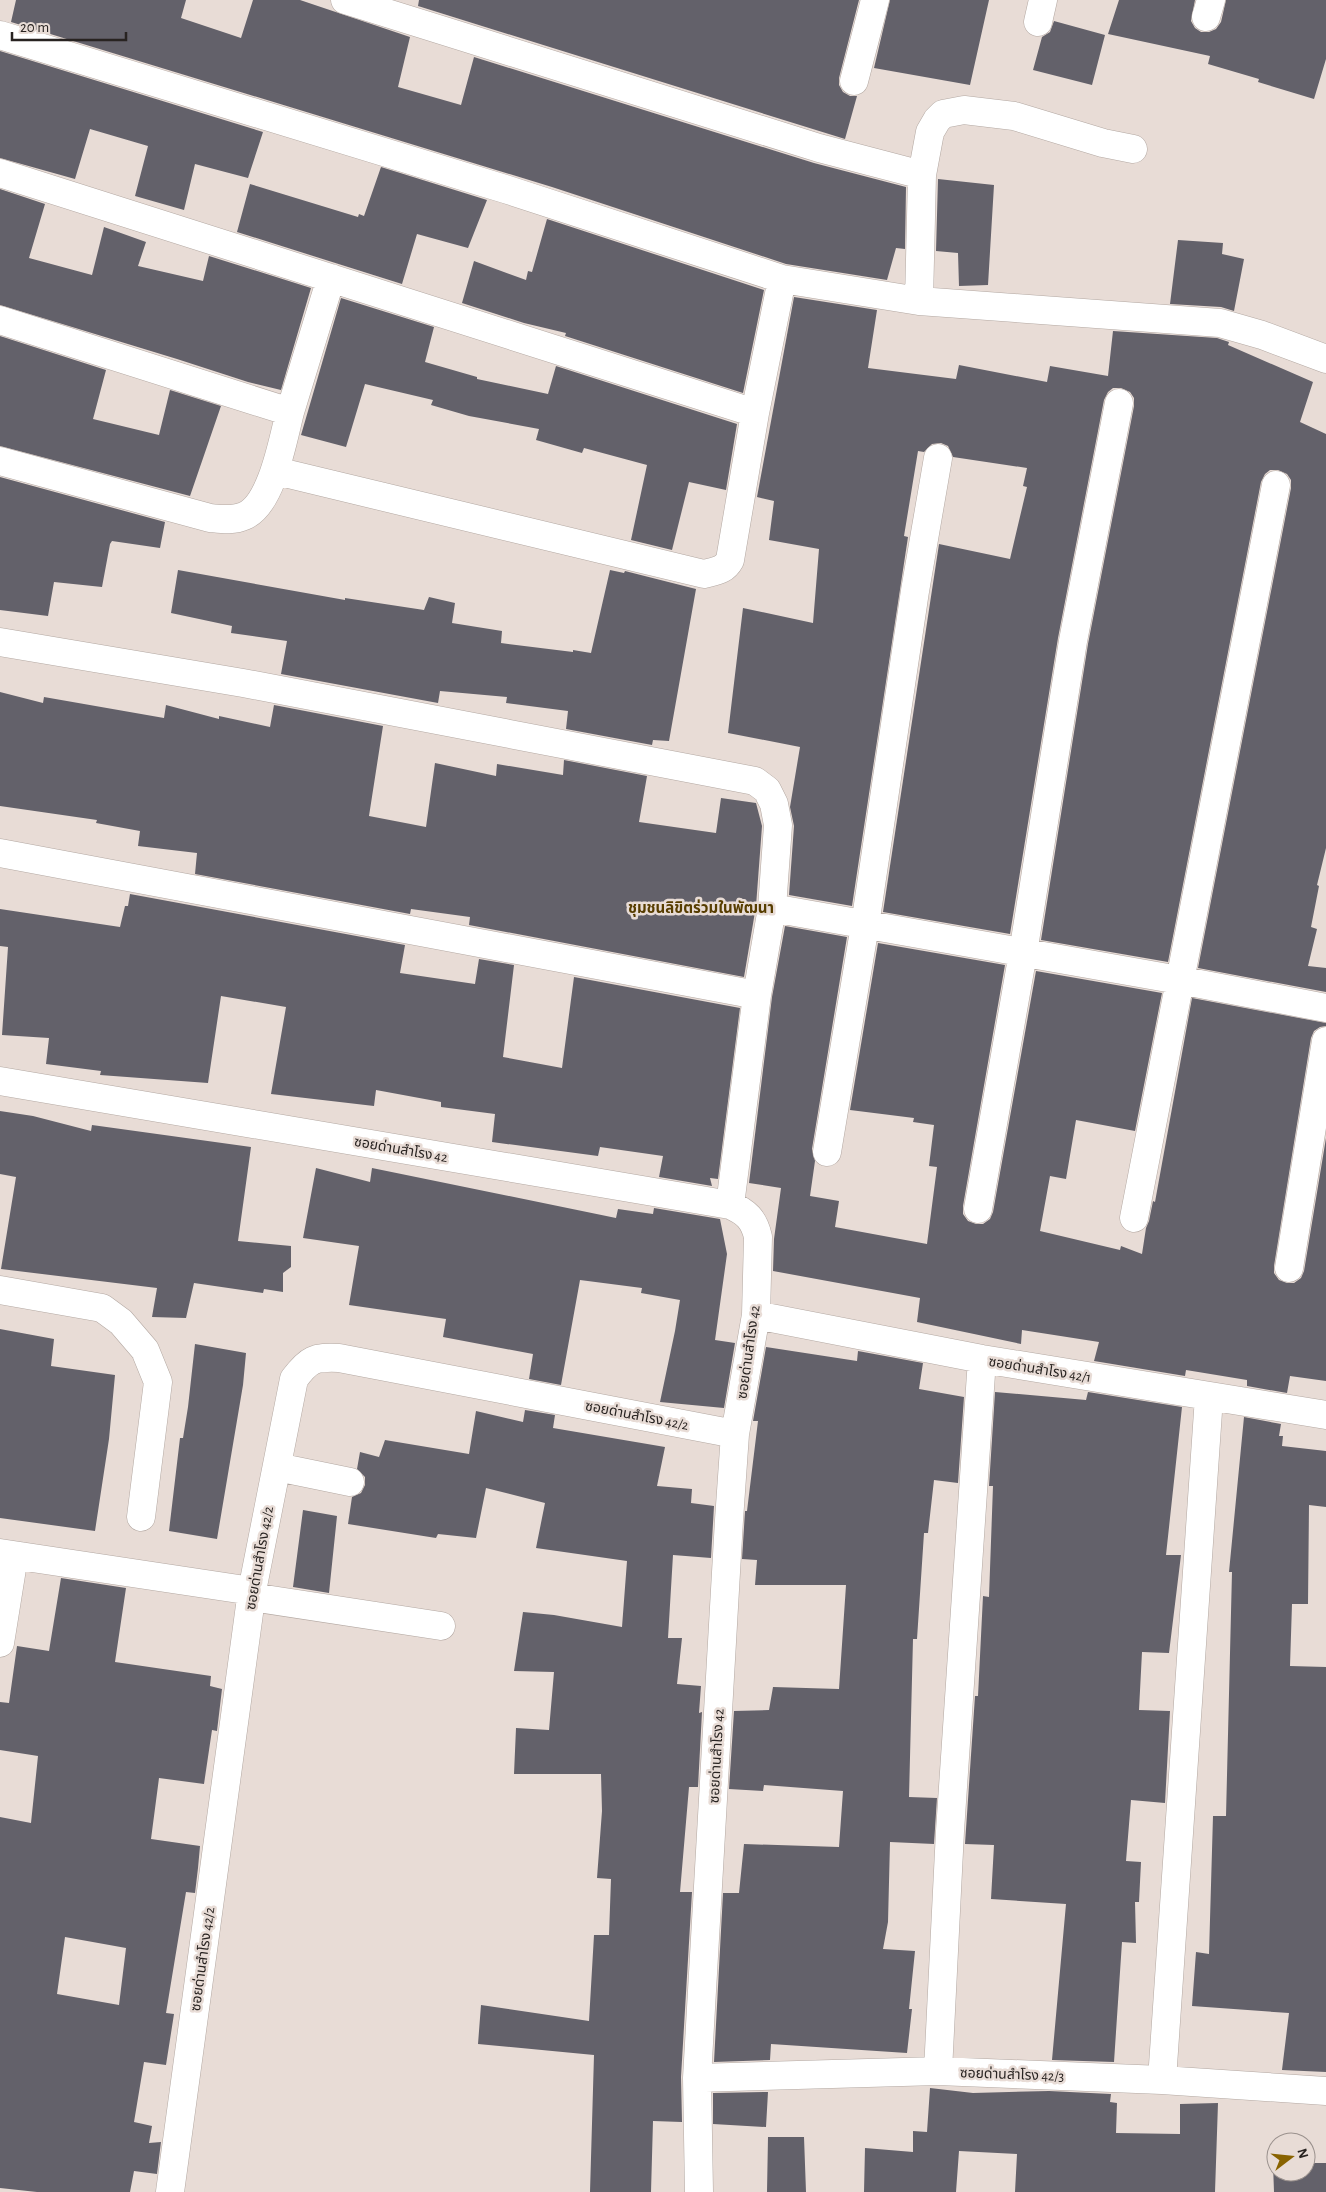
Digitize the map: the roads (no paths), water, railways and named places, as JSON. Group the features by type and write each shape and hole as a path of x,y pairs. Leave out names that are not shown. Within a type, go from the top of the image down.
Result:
{"street":[{"path":"345,0 819,148 922,175"},
{"path":"854,81 874,0"},
{"path":"0,36 505,189 782,279 919,301 1220,323 1262,335 1326,359"},
{"path":"919,301 922,175 930,132 943,114 964,110 1014,116 1103,143 1133,149"},
{"path":"0,173 755,413"},
{"path":"0,461 210,518 231,520 245,516 256,508 276,471 290,412 331,278"},
{"path":"276,471 704,574 720,570 727,566 730,560 755,413 782,279"},
{"path":"0,320 290,412"},
{"path":"978,1210 1023,953 1073,641 1119,404"},
{"path":"827,1152 866,925 915,591 938,458"},
{"path":"1134,1218 1276,485"},
{"path":"0,642 252,685 755,781 767,790 774,804 778,825 772,908 757,995 730,1205"},
{"path":"0,853 757,995"},
{"path":"772,908 1326,1008"},
{"path":"1289,1268 1326,1041"},
{"name":"ซอยด่านสำโรง 42","path":"0,1081 730,1205 750,1217 756,1227 758,1237 756,1316 735,1434 697,2078 699,2192"},
{"path":"0,1290 102,1308 121,1322 145,1350 158,1382 141,1517"},
{"name":"ซอยด่านสำโรง 42/1","path":"756,1316 982,1359 1326,1415"},
{"name":"ซอยด่านสำโรง 42/2","path":"170,2192 252,1594 294,1380 305,1364 319,1357 339,1358 735,1434"},
{"path":"938,2071 950,1831 982,1359"},
{"path":"1162,2080 1209,1397"},
{"path":"276,1468 350,1482"},
{"path":"0,1643 7,1554 442,1626"},
{"name":"ซอยด่านสำโรง 42/3","path":"697,2078 938,2071 1162,2080 1326,2091"}],"district":[{"name":"ชุมชนลิขิตร่วมในพัฒนา","path":"701,908"}]}
